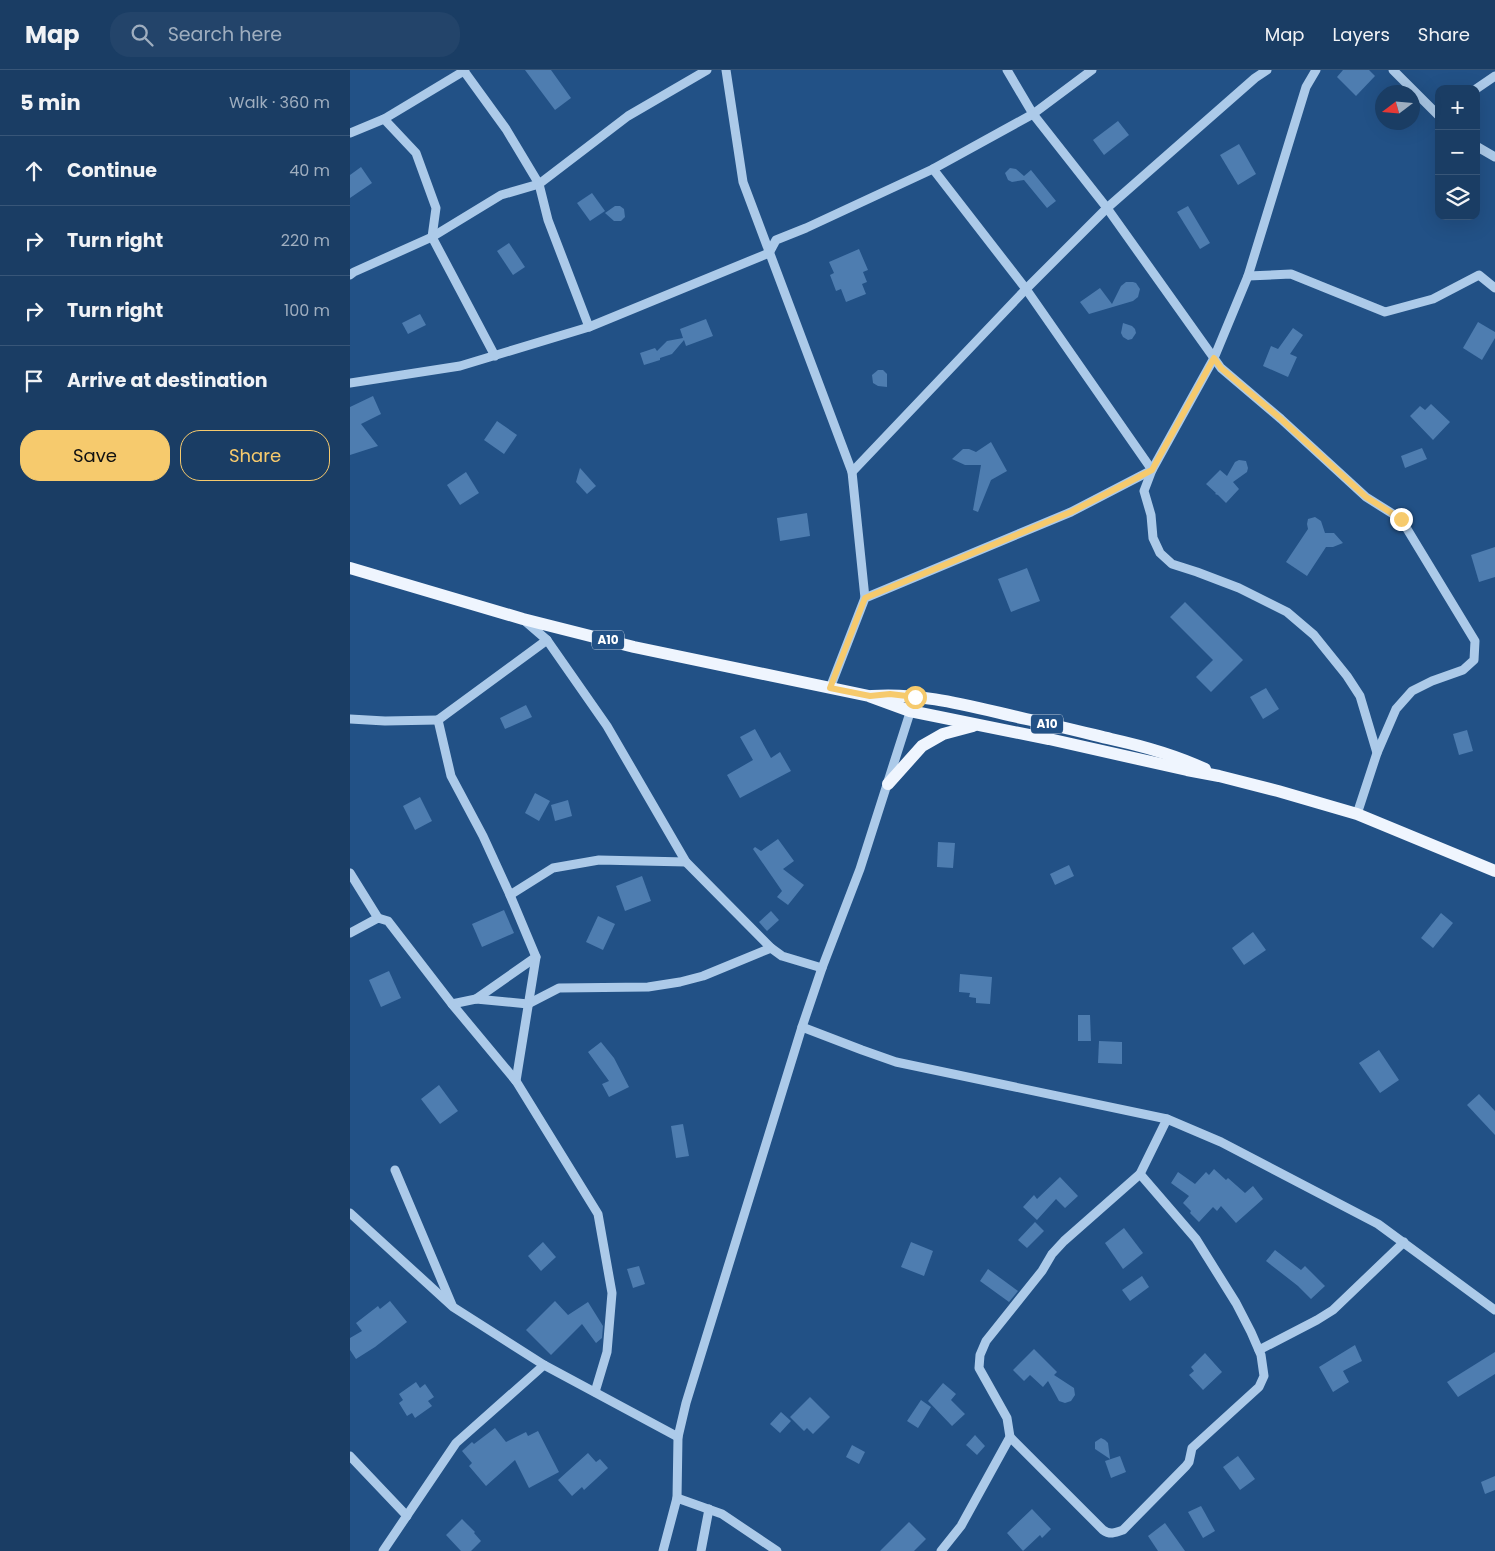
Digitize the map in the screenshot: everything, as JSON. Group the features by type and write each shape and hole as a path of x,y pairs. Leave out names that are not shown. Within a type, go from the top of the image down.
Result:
{"main road":[{"name":"A10","path":"350,568 523,619 634,647 870,696 910,711 976,726 1049,739 1219,776 1278,791 1357,814 1495,871"},
{"name":"A10","path":"870,696 890,694 915,697 988,711 1134,744 1188,761 1219,776"},
{"path":"888,784 922,746 943,734 976,726"}],"street":[{"path":"350,134 384,120 465,70 506,129 539,184 548,220 589,327"},
{"path":"350,275 432,237 501,195 539,184 628,116 707,70"},
{"path":"726,70 743,182 852,472 865,598 830,688"},
{"path":"1007,70 1033,114 1107,208 1221,368 1281,419 1366,497 1401,519 1476,641 1474,660 1463,670 1432,681 1412,691 1396,709 1377,753 1357,814"},
{"path":"350,383 460,366 589,327 769,253 776,240 933,169 1033,114 1092,70"},
{"path":"852,472 1026,289 1107,208 1253,74 1267,70"},
{"path":"1316,70 1306,87 1248,276 1214,358 1152,470 1144,492 1151,515 1153,538 1160,553 1172,564 1239,588 1287,612 1314,634 1360,696 1377,753"},
{"path":"1393,70 1435,110"},
{"path":"1480,86 1495,76"},
{"path":"384,120 416,153 436,208 432,237 495,356"},
{"path":"1480,148 1495,157"},
{"path":"933,169 1026,289 1152,470"},
{"path":"1248,276 1292,274 1385,312 1433,299 1479,275 1495,288"},
{"path":"865,598 1071,512 1152,470"},
{"path":"523,619 547,640 607,726 686,862 771,948 782,956 822,968"},
{"path":"350,719 385,721 438,720 547,640"},
{"path":"663,1551 677,1498 678,1437 688,1394 802,1027 822,968 860,869 915,697"},
{"path":"438,720 451,776 483,836 536,957 516,1081"},
{"path":"510,894 553,868 599,860 686,862"},
{"path":"350,873 378,918 388,921 395,928 452,1004 516,1081 598,1214 612,1293 607,1352 594,1392"},
{"path":"350,933 378,918"},
{"path":"452,1004 476,999 528,1004 559,988 648,987 680,982 703,976 771,948"},
{"path":"476,999 536,957"},
{"path":"802,1027 896,1062 1167,1118 1220,1142 1378,1224 1495,1310"},
{"path":"1140,1174 1196,1239 1236,1303 1261,1355 1264,1376 1259,1387 1192,1448 1189,1462 1186,1466 1123,1530 1108,1533 1010,1437 1007,1418 979,1368 980,1355 986,1341 1042,1272 1052,1254 1064,1240 1140,1174 1167,1118"},
{"path":"395,1170 453,1307"},
{"path":"350,1213 453,1307 544,1365 678,1437"},
{"path":"1259,1350 1333,1310 1404,1242"},
{"path":"383,1551 456,1443 544,1365"},
{"path":"941,1551 961,1526 1010,1437"},
{"path":"350,1456 407,1516"},
{"path":"677,1498 726,1517 777,1551"},
{"path":"701,1551 709,1509"}],"building":[{"path":"525,70 551,70 571,98 555,110"},
{"path":"1343,70 1369,70 1375,76 1356,96 1337,77"},
{"path":"1118,121 1129,135 1104,155 1093,140"},
{"path":"1239,144 1256,174 1238,185 1220,155"},
{"path":"361,167 372,183 350,198 350,175"},
{"path":"1010,168 1016,169 1024,176 1031,170 1056,201 1047,208 1024,180 1012,182 1008,180 1005,173"},
{"path":"592,193 605,211 590,221 577,203"},
{"path":"615,206 620,206 624,209 625,217 621,221 614,221 605,213"},
{"path":"1188,206 1210,243 1200,249 1177,212"},
{"path":"509,243 525,267 513,275 497,251"},
{"path":"859,249 868,270 863,272 867,282 862,284 866,294 846,302 841,289 836,291 830,275 834,273 829,262"},
{"path":"1126,282 1136,283 1140,289 1138,297 1133,301 1089,314 1080,302 1100,288 1112,304 1121,286"},
{"path":"420,314 426,325 408,334 402,323"},
{"path":"706,319 713,336 686,346 684,340 672,354 644,365 640,353 655,348 657,351 667,341 683,338 680,329"},
{"path":"1478,322 1495,332 1495,338 1482,360 1463,348"},
{"path":"1123,323 1135,329 1136,333 1132,339 1128,340 1123,337 1121,333"},
{"path":"1293,328 1303,335 1290,354 1297,357 1288,377 1263,366 1271,346 1278,349"},
{"path":"878,370 883,370 887,374 887,387 878,386 873,383 872,375"},
{"path":"373,396 381,414 361,424 378,446 350,455 350,407"},
{"path":"1431,404 1450,422 1433,440 1410,416 1420,406 1425,410"},
{"path":"497,421 517,435 504,454 484,440"},
{"path":"991,442 1007,471 991,480 978,512 973,510 981,465 965,465 952,459 963,449 976,452"},
{"path":"1422,448 1427,459 1405,468 1401,456"},
{"path":"1239,460 1246,461 1247,472 1233,482 1239,489 1226,503 1206,484 1220,470 1227,476 1235,462"},
{"path":"580,468 596,486 587,494 576,482"},
{"path":"466,472 479,493 460,505 447,485"},
{"path":"807,513 810,536 780,541 777,518"},
{"path":"1315,517 1321,521 1325,533 1334,533 1343,543 1333,547 1326,547 1307,576 1286,562 1308,529 1308,519"},
{"path":"1495,547 1495,577 1479,582 1471,555"},
{"path":"1027,568 1040,601 1011,612 998,579"},
{"path":"1185,602 1243,660 1211,692 1196,677 1213,660 1170,617"},
{"path":"1266,688 1279,709 1263,719 1250,697"},
{"path":"526,705 532,717 505,729 500,718"},
{"path":"755,729 771,758 780,752 791,771 740,798 727,775 753,760 740,737"},
{"path":"1467,730 1473,751 1459,755 1453,734"},
{"path":"535,793 550,801 539,821 525,813"},
{"path":"420,797 432,821 415,830 403,806"},
{"path":"568,800 572,816 555,821 551,805"},
{"path":"778,839 794,861 783,869 804,885 788,905 777,897 782,891 753,849 755,847 761,851"},
{"path":"938,842 955,843 953,868 937,867"},
{"path":"1069,865 1074,876 1055,885 1050,874"},
{"path":"642,876 651,901 625,911 616,886"},
{"path":"504,910 514,933 482,947 472,924"},
{"path":"771,911 779,920 767,931 759,922"},
{"path":"1441,913 1453,923 1433,948 1421,938"},
{"path":"598,916 615,924 603,950 586,942"},
{"path":"1253,932 1266,950 1244,965 1232,948"},
{"path":"389,971 401,998 381,1007 369,980"},
{"path":"960,974 992,977 990,1004 976,1003 976,998 969,997 970,993 959,992"},
{"path":"1078,1015 1090,1015 1091,1041 1078,1041"},
{"path":"1099,1041 1122,1042 1122,1064 1098,1063"},
{"path":"601,1042 614,1058 629,1087 609,1097 602,1084 609,1081 588,1052"},
{"path":"1379,1050 1399,1080 1380,1093 1359,1063"},
{"path":"439,1085 458,1111 440,1124 421,1099"},
{"path":"1479,1094 1495,1111 1495,1135 1467,1105"},
{"path":"683,1124 689,1156 676,1158 671,1126"},
{"path":"1214,1169 1245,1193 1253,1186 1263,1199 1236,1223 1221,1206 1217,1211 1213,1207 1199,1222 1183,1203 1189,1196 1171,1183 1178,1172 1195,1184 1206,1172 1209,1175"},
{"path":"1060,1177 1078,1196 1065,1208 1056,1199 1037,1220 1023,1207 1034,1195 1037,1199"},
{"path":"1035,1222 1044,1231 1027,1248 1018,1240"},
{"path":"1124,1228 1143,1253 1123,1269 1105,1243"},
{"path":"543,1242 556,1257 541,1271 528,1256"},
{"path":"911,1242 933,1251 924,1276 901,1267"},
{"path":"1275,1250 1301,1270 1305,1266 1325,1286 1311,1299 1298,1286 1266,1261"},
{"path":"639,1266 645,1284 633,1288 627,1269"},
{"path":"988,1269 1018,1291 1009,1302 980,1281"},
{"path":"1142,1276 1149,1287 1130,1301 1122,1290"},
{"path":"390,1301 407,1322 356,1359 350,1350 350,1338 362,1331 356,1323 378,1306 380,1309"},
{"path":"555,1301 568,1315 588,1302 603,1326 602,1338 596,1343 582,1324 551,1355 526,1330"},
{"path":"1355,1345 1362,1361 1343,1371 1349,1382 1333,1392 1319,1367"},
{"path":"1034,1349 1057,1372 1054,1375 1074,1388 1075,1395 1071,1401 1065,1403 1059,1401 1048,1381 1043,1387 1030,1375 1024,1381 1013,1370"},
{"path":"1495,1352 1495,1374 1458,1397 1447,1382"},
{"path":"1205,1353 1222,1372 1203,1390 1189,1375 1194,1371 1191,1367"},
{"path":"416,1382 420,1388 425,1384 434,1397 428,1401 432,1406 415,1418 412,1413 407,1416 399,1403 403,1400 399,1394"},
{"path":"943,1383 956,1394 951,1400 965,1414 952,1426 928,1401"},
{"path":"810,1397 830,1417 813,1434 807,1428 804,1431 790,1417"},
{"path":"921,1400 931,1407 918,1428 907,1421"},
{"path":"781,1412 791,1421 780,1433 770,1424"},
{"path":"495,1428 506,1442 526,1432 528,1436 538,1431 559,1472 529,1488 515,1460 486,1486 469,1466 472,1463 462,1451 472,1442 474,1444"},
{"path":"975,1435 985,1446 977,1455 966,1445"},
{"path":"1101,1438 1108,1443 1110,1459 1095,1449 1095,1442"},
{"path":"852,1445 865,1452 859,1464 846,1457"},
{"path":"588,1453 596,1462 600,1459 608,1468 584,1490 582,1487 572,1496 558,1480"},
{"path":"1120,1456 1126,1472 1111,1478 1105,1461"},
{"path":"1238,1456 1255,1479 1240,1490 1223,1467"},
{"path":"1495,1476 1495,1490 1485,1494 1481,1482"},
{"path":"1201,1506 1215,1531 1203,1538 1188,1512"},
{"path":"1032,1509 1051,1529 1042,1538 1040,1535 1023,1551 1007,1533"},
{"path":"462,1519 481,1541 471,1551 461,1551 446,1535"},
{"path":"909,1522 926,1539 914,1551 880,1551"},
{"path":"1165,1523 1185,1551 1158,1551 1148,1536"}],"route":[{"path":"915,697 890,694 870,696 830,688 865,598 1071,512 1152,470 1214,358 1221,368 1281,419 1366,497 1401,519"}]}
